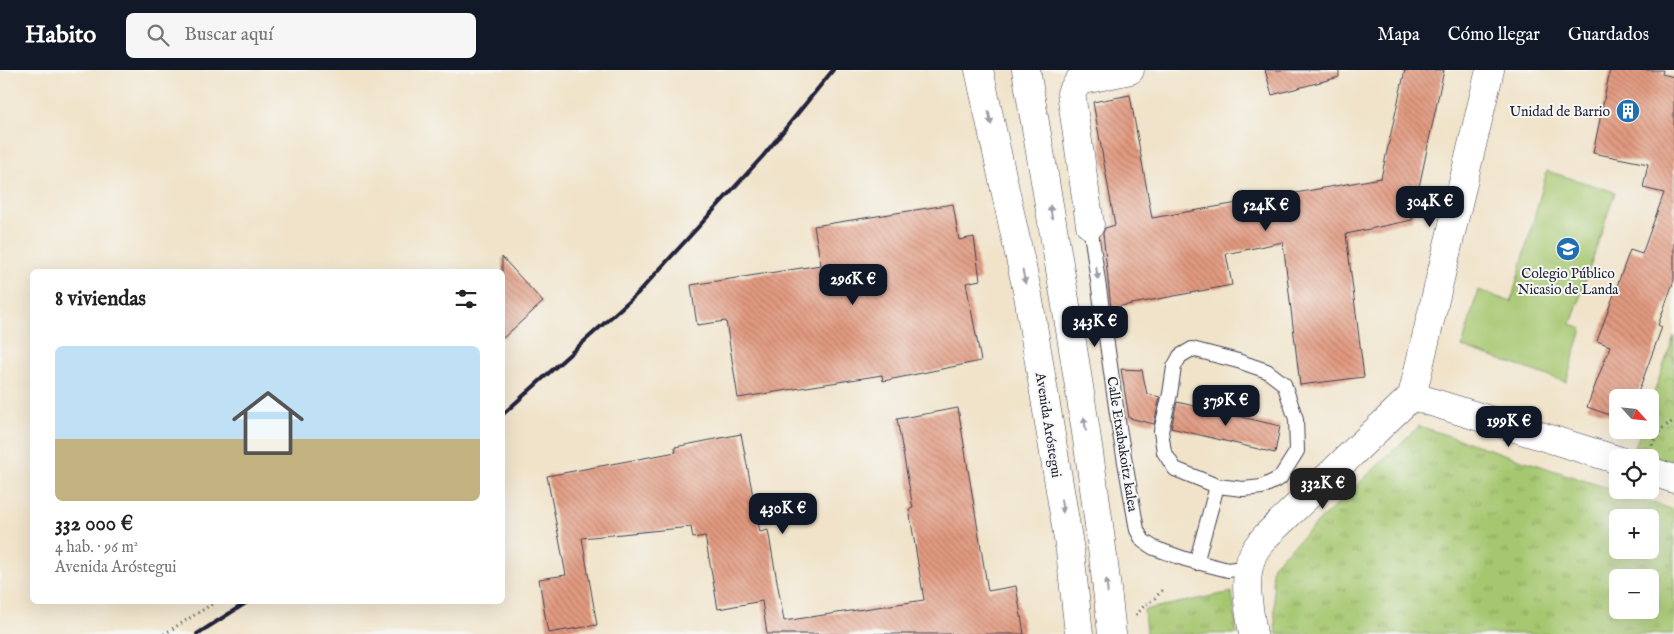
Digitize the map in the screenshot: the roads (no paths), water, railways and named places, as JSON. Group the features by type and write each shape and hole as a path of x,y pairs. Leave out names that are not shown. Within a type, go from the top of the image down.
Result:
{"main road":[{"name":"Avenida Aróstegui","path":"980,70 1028,295 1070,551 1079,634"},
{"path":"1026,70 1078,372 1104,559 1112,634"},
{"name":"Calle Etxabakoitz kalea","path":"1090,225 1071,93 1079,81 1130,70"},
{"path":"1253,634 1246,584 1248,567 1254,552 1267,535 1412,396 1490,70"},
{"path":"1412,396 1609,457"},
{"path":"1659,468 1674,479"}],"lane":[{"name":"Calle Etxabakoitz kalea","path":"1090,225 1119,428 1138,530 1143,541 1154,548 1196,563 1228,570 1248,567"},
{"path":"1192,349 1267,371 1284,384 1296,419 1297,451 1280,478 1262,487 1243,489 1217,486 1175,469 1164,452 1161,431 1174,367 1180,356 1192,349"},
{"path":"1196,563 1217,486"}],"railway":[{"path":"505,412 638,293 763,156 833,70"},
{"path":"197,634 244,604"}],"place":[{"name":"Unidad de Barrio","path":"1628,111"},
{"name":"Colegio Público Nicasio de Landa","path":"1568,249"}]}
